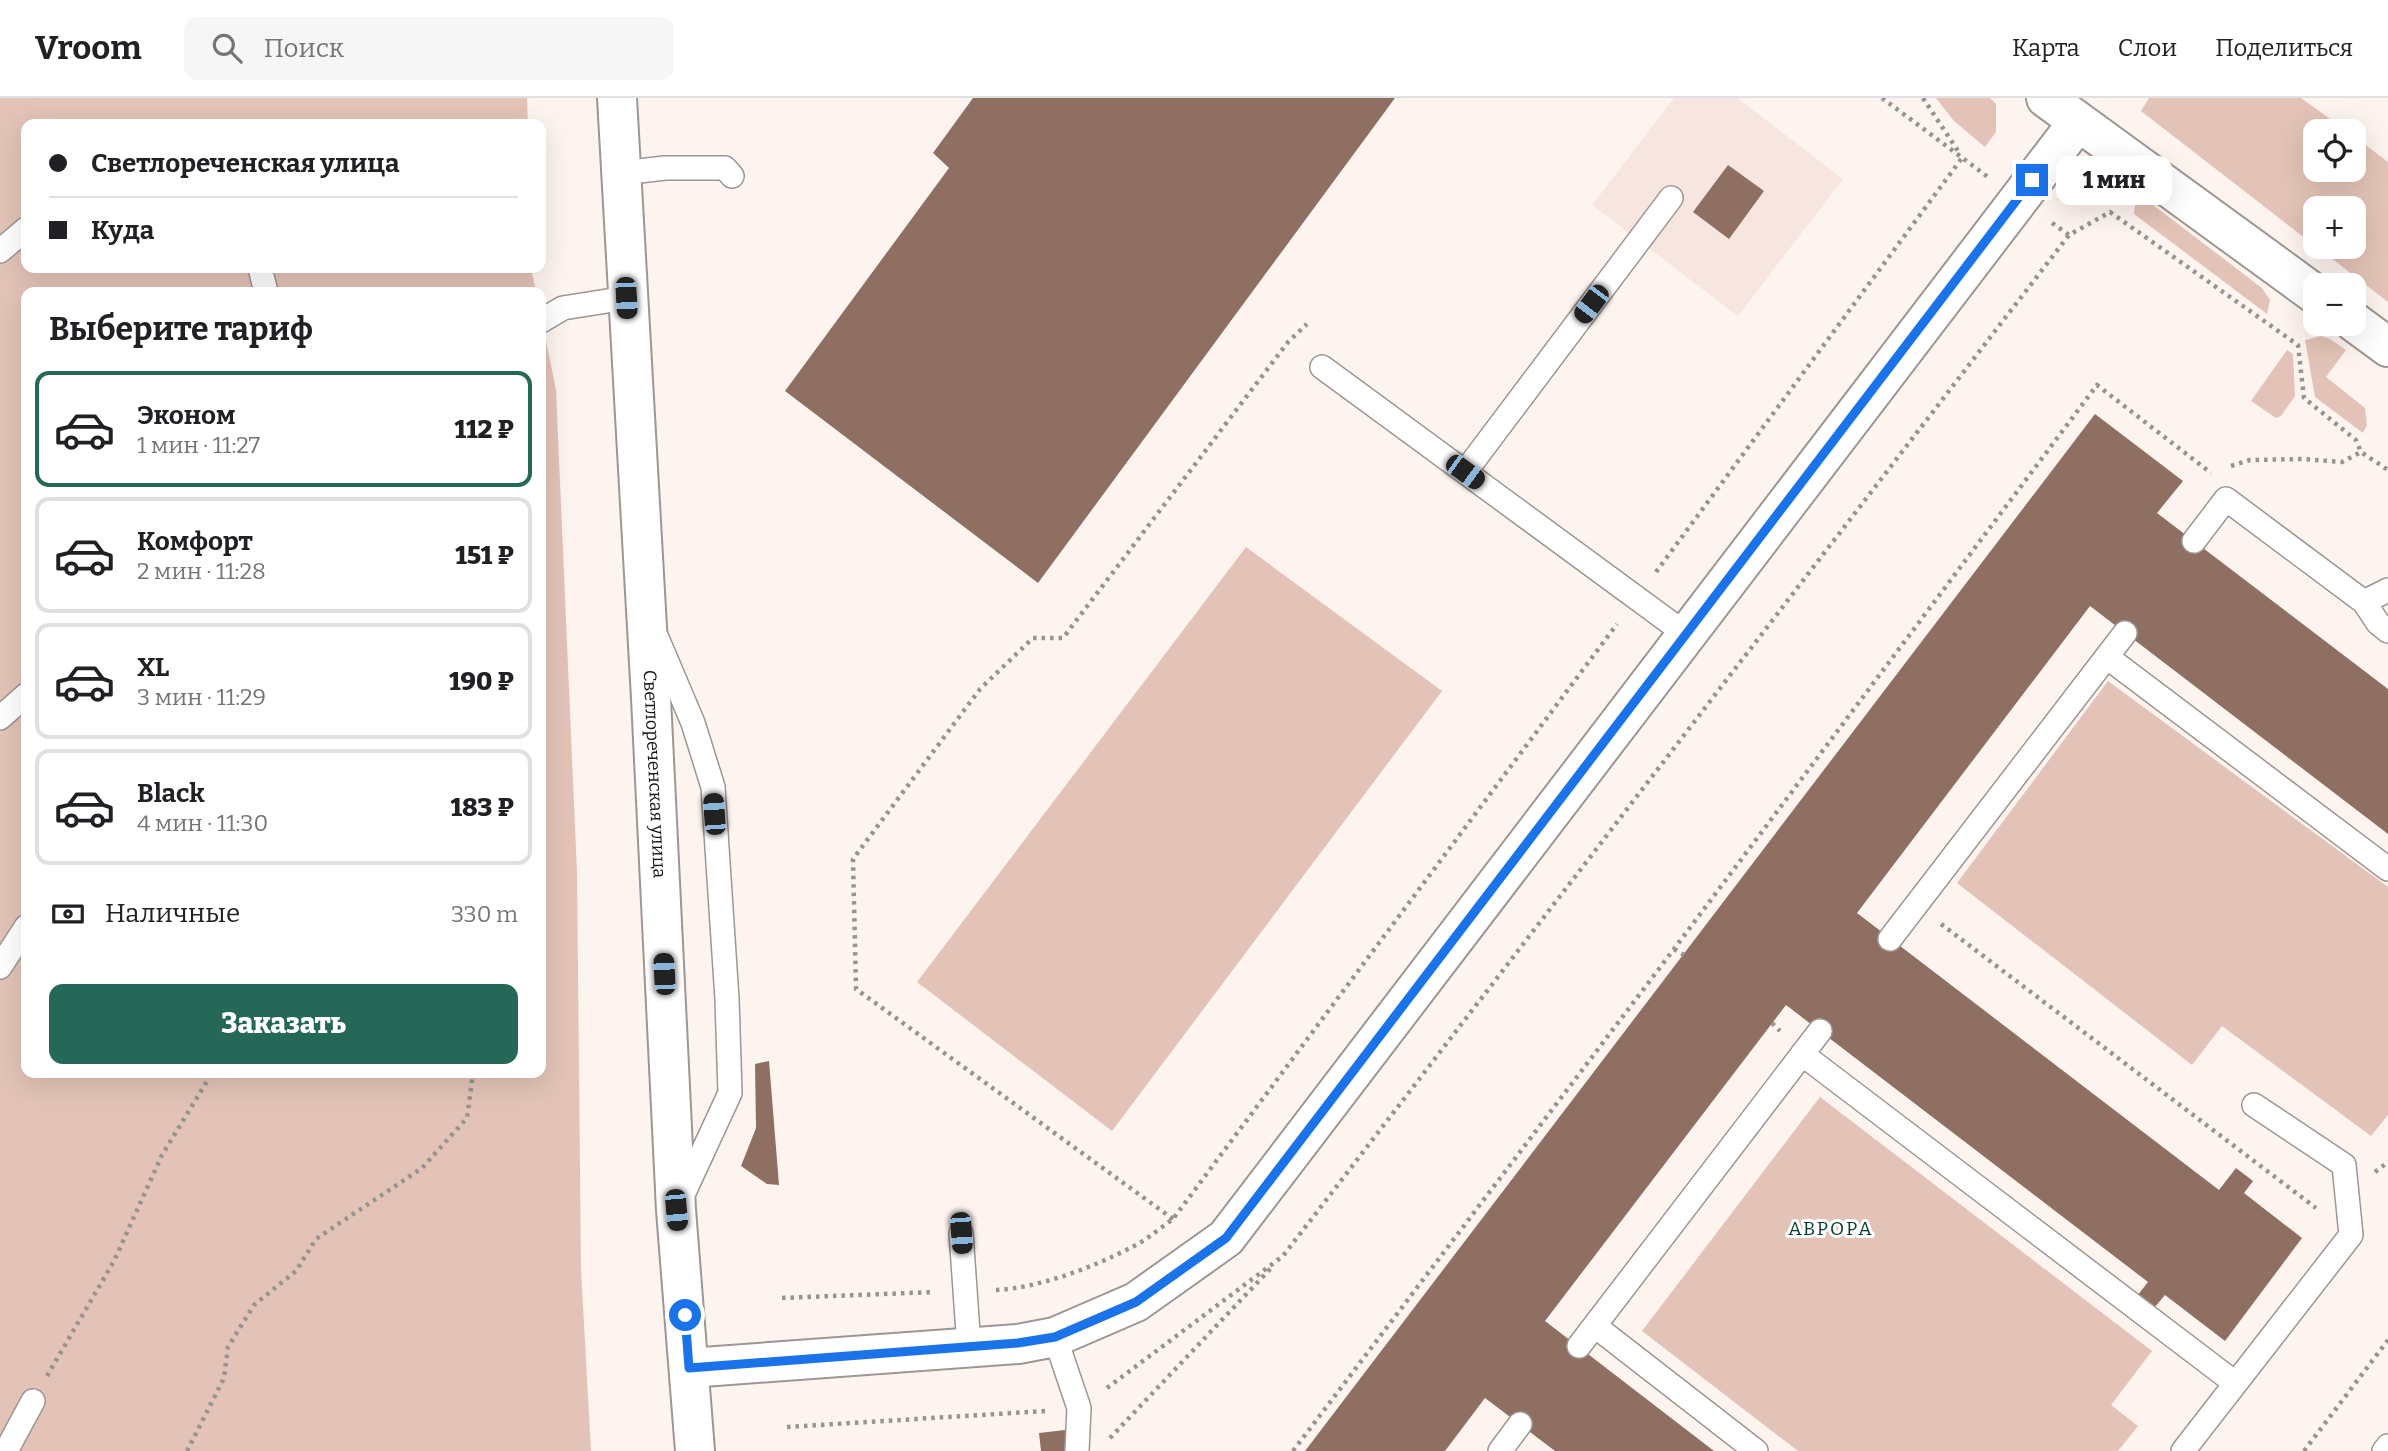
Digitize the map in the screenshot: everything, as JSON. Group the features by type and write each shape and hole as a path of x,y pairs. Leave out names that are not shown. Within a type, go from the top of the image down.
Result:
{"street":[{"name":"Светлореченская улица","path":"617,98 676,1210 695,1451"},
{"path":"2046,98 2303,285"},
{"path":"689,1368 1018,1343 1055,1337 1136,1302 1226,1238 2078,121"},
{"path":"2366,331 2388,347"}],"lane":[{"path":"622,173 665,168 725,168 732,176"},
{"path":"1465,472 1671,198"},
{"path":"0,251 21,233"},
{"path":"546,318 563,308 626,298"},
{"path":"1322,367 1686,635"},
{"path":"2194,541 2226,499 2364,602 2378,623 2388,631"},
{"path":"2364,602 2388,590"},
{"path":"645,609 693,723 713,787 727,1012 730,1093 676,1210"},
{"path":"1890,939 2124,633"},
{"path":"2106,657 2388,869"},
{"path":"0,718 21,699"},
{"path":"0,967 21,935"},
{"path":"1579,1346 1820,1031"},
{"path":"1802,1054 2235,1384"},
{"path":"2183,1451 2351,1235 2344,1165 2254,1105"},
{"path":"961,1233 970,1347"},
{"path":"1595,1326 1756,1451"},
{"path":"1055,1337 1079,1408 1076,1451"},
{"path":"6,1451 33,1401"},
{"path":"1500,1451 1520,1424"},
{"path":"2384,1451 2388,1446"}],"path":[{"path":"1882,98 1962,158"},
{"path":"1923,98 1962,158"},
{"path":"782,1298 1012,1289 1064,1275 1135,1247 1173,1219 1962,158"},
{"path":"2110,212 2298,345 2304,398 2356,440 2361,452 2388,470"},
{"path":"1173,1219 856,989 853,859 980,689 1033,638 1063,638 1288,342 1307,324"},
{"path":"1293,1451 2097,385 2213,474"},
{"path":"2250,460 2302,459 2342,462 2361,452"},
{"path":"1916,905 2351,1235"},
{"path":"1674,949 1684,955"},
{"path":"33,1401 114,1261 162,1155 209,1078"},
{"path":"187,1451 224,1378 228,1347 254,1305 296,1270 316,1239 422,1168 467,1118 472,1078"},
{"path":"1107,1441 1283,1256"},
{"path":"2304,1451 2388,1340"}],"shaded area":[{"path":"0,98 527,98 528,119 21,119 21,273 532,273 535,287 21,287 21,1078 546,1078 546,341 556,390 577,872 581,1269 591,1451 0,1451"},
{"path":"1674,98 1737,98 1843,179 1738,316 1592,205"},
{"path":"1936,98 1990,98 1996,104 1996,132 1985,147 1954,121"},
{"path":"2149,98 2301,98 2330,119 2303,119 2303,182 2366,182 2366,145 2388,162 2388,302 2366,285 2366,273 2351,273 2332,259 2366,259 2366,196 2303,196 2303,237 2141,111"},
{"path":"2104,177 2117,182 2112,190 2064,204 2057,199 2078,184"},
{"path":"2144,198 2262,288 2270,300 2267,314 2134,214 2136,204"},
{"path":"2321,336 2346,350 2326,377 2365,408 2367,425 2363,433 2315,397 2305,340"},
{"path":"2287,350 2293,354 2295,396 2281,416 2276,418 2251,401"},
{"path":"1246,547 1442,691 1112,1131 917,982"},
{"path":"2108,681 2388,887 2388,1115 2371,1136 2222,1026 2192,1065 1957,883"},
{"path":"1820,1097 2152,1351 2111,1405 2138,1426 2118,1451 1798,1451 1642,1331"}],"building":[{"path":"973,98 1395,98 1038,583 785,391 949,168 933,153"},
{"path":"1728,165 1764,191 1729,239 1693,212"},
{"path":"2095,414 2183,481 2157,513 2388,689 2388,834 2090,606 1857,913 2219,1190 2236,1168 2253,1181 2244,1193 2302,1238 2225,1341 2165,1295 2154,1308 2137,1296 2148,1282 1786,1005 1545,1321 1714,1451 1555,1451 1485,1398 1445,1451 1305,1451"},
{"path":"769,1061 779,1185 767,1184 741,1166 756,1128 755,1064"},
{"path":"1065,1430 1068,1451 1041,1451 1039,1433"}],"district":[{"name":"АВРОРА","path":"1831,1228"}],"route":[{"path":"685,1315 689,1368 1018,1343 1055,1337 1136,1302 1226,1238 2032,180"}]}
